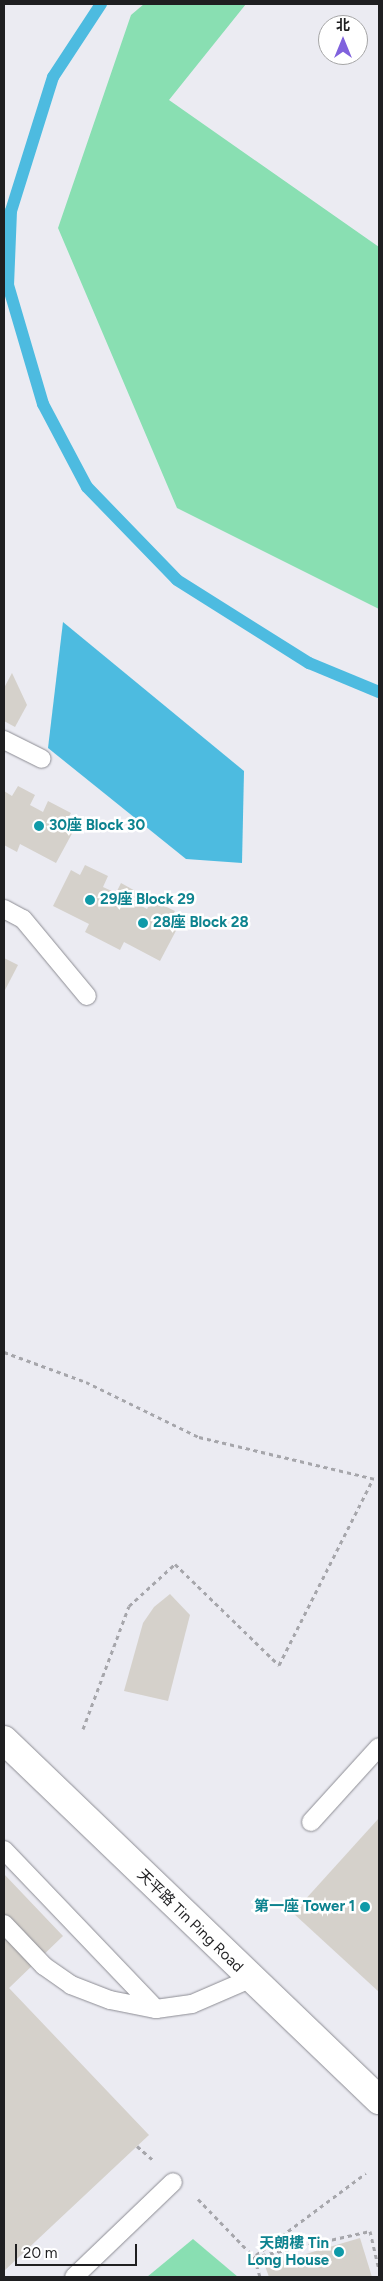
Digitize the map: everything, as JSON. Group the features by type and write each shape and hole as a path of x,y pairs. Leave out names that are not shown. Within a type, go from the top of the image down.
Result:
{"street":[{"name":"天平路 Tin Ping Road","path":"4,1740 250,1979 379,2100"}],"lane":[{"path":"4,740 42,759"},
{"path":"4,909 24,919 87,996"},
{"path":"311,1822 379,1747"},
{"path":"4,1850 156,2009"},
{"path":"4,1924 44,1966 71,1985 110,2000 156,2009 192,2004 250,1979"},
{"path":"74,2277 173,2182"}],"path":[{"path":"4,1352 86,1382 199,1437 372,1481 379,1480"},
{"path":"83,1729 129,1606 175,1564 279,1664 372,1481"},
{"path":"137,2146 159,2165"},
{"path":"254,2256 366,2173"},
{"path":"196,2197 254,2256 260,2277"},
{"path":"254,2256 370,2231 379,2270"}],"green space":[{"path":"144,4 246,4 169,100 379,247 379,609 177,508 58,228 131,15"},
{"path":"193,2239 238,2277 147,2277"}],"water":[{"path":"63,622 244,771 242,863 186,859 48,748"}],"building":[{"path":"12,673 27,705 15,727 4,721 4,688"},
{"name":"30座 Block 30","path":"18,786 35,795 30,805 43,812 48,801 71,813 65,823 75,828 56,863 20,844 17,852 4,845 4,791 12,796"},
{"path":"85,865 108,876 103,887 116,893 121,883 139,893 134,902 147,909 152,900 175,911 169,921 179,925 160,961 124,942 120,950 85,932 89,924 53,906 71,870 80,875"},
{"path":"4,958 18,965 4,992"},
{"path":"170,1594 190,1615 168,1701 124,1691 143,1623 154,1607"},
{"path":"379,1818 379,1992 293,1913"},
{"path":"4,1874 63,1936 9,1988 149,2135 4,2271"},
{"name":"天朗樓 Tin Long House","path":"360,2238 372,2277 269,2277 265,2266"}],"waterway":[{"path":"101,4 53,77 11,211 8,285 43,404 87,487 177,580 309,663 379,692"}],"place":[{"name":"30座 Block 30","path":"39,826"},
{"name":"29座 Block 29","path":"90,900"},
{"name":"28座 Block 28","path":"143,923"},
{"name":"第一座 Tower 1","path":"365,1907"},
{"name":"天朗樓 Tin Long House","path":"339,2252"}]}
